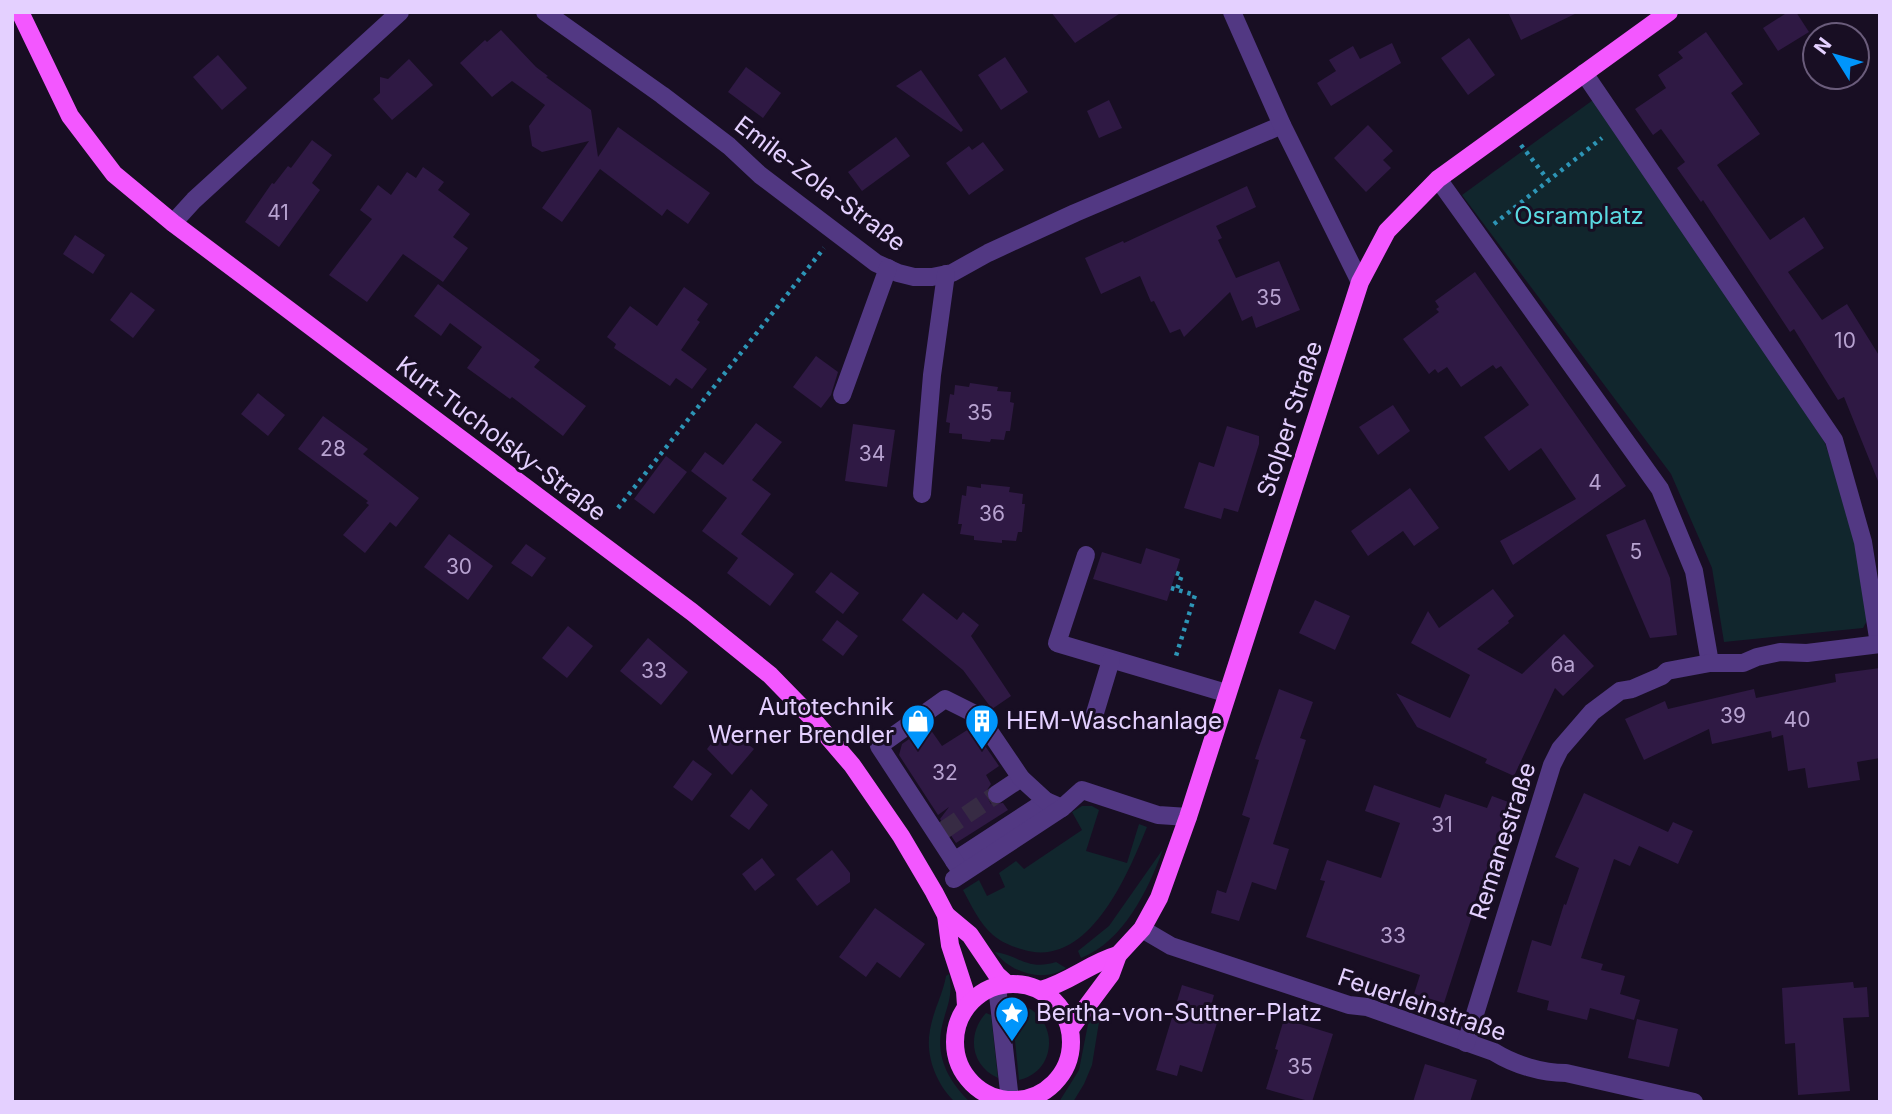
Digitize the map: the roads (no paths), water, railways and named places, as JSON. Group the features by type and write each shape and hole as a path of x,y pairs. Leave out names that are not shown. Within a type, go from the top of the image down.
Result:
{"main road":[{"name":"Kurt-Tucholsky-Straße","path":"20,12 70,116 114,174 173,223 598,541 770,674 852,765 901,836 946,915 970,935 1002,985"},
{"name":"Stolper Straße","path":"1070,1029 1111,974 1118,956 1142,929 1159,898 1188,817 1360,282 1387,231 1438,179 1669,12"},
{"name":"Kurt-Tucholsky-Straße","path":"946,915 950,945 965,991 967,1006"},
{"name":"Stolper Straße","path":"1041,990 1071,979 1098,961 1118,956"},
{"path":"1025,984 1041,990 1055,1000 1065,1014 1070,1029 1071,1053 1062,1075 1044,1097 1002,1100 977,1087 962,1071 955,1049 957,1027 967,1006 980,993 1002,985 1025,984"}],"street":[{"path":"173,223 194,200 400,12"},
{"name":"Emile-Zola-Straße","path":"545,12 662,94 729,146 760,175 876,263 914,277 946,274 1075,213 1282,125"},
{"path":"1232,12 1282,125 1360,282"},
{"path":"1584,73 1834,440 1863,542 1879,644"},
{"path":"1438,179 1660,489 1695,571 1710,663"},
{"path":"842,395 888,268"},
{"path":"922,494 932,375 946,274"},
{"path":"1086,555 1057,643 1226,693"},
{"name":"Remanestraße","path":"1466,1043 1552,765 1560,749 1592,712 1620,691 1632,689 1662,676 1667,671 1710,663 1743,663 1780,652 1807,653 1879,644"},
{"path":"1095,713 1111,660"},
{"path":"1054,805 1021,778 979,716 945,699 879,746 941,833 957,871 1054,805 1082,790 1158,815 1188,817"},
{"path":"998,794 1021,778"},
{"name":"Feuerleinstraße","path":"1142,929 1171,946 1349,1006 1367,1007 1494,1052 1508,1061 1694,1102"},
{"path":"1002,985 1002,1100"}],"tunnel":[{"path":"944,830 997,794"}],"place":[{"name":"Autotechnik Werner Brendler","path":"918,751"},
{"name":"HEM-Waschanlage","path":"982,751"},
{"name":"Bertha-von-Suttner-Platz","path":"1012,1043"}],"park label":[{"name":"Osramplatz","path":"1579,216"}]}
